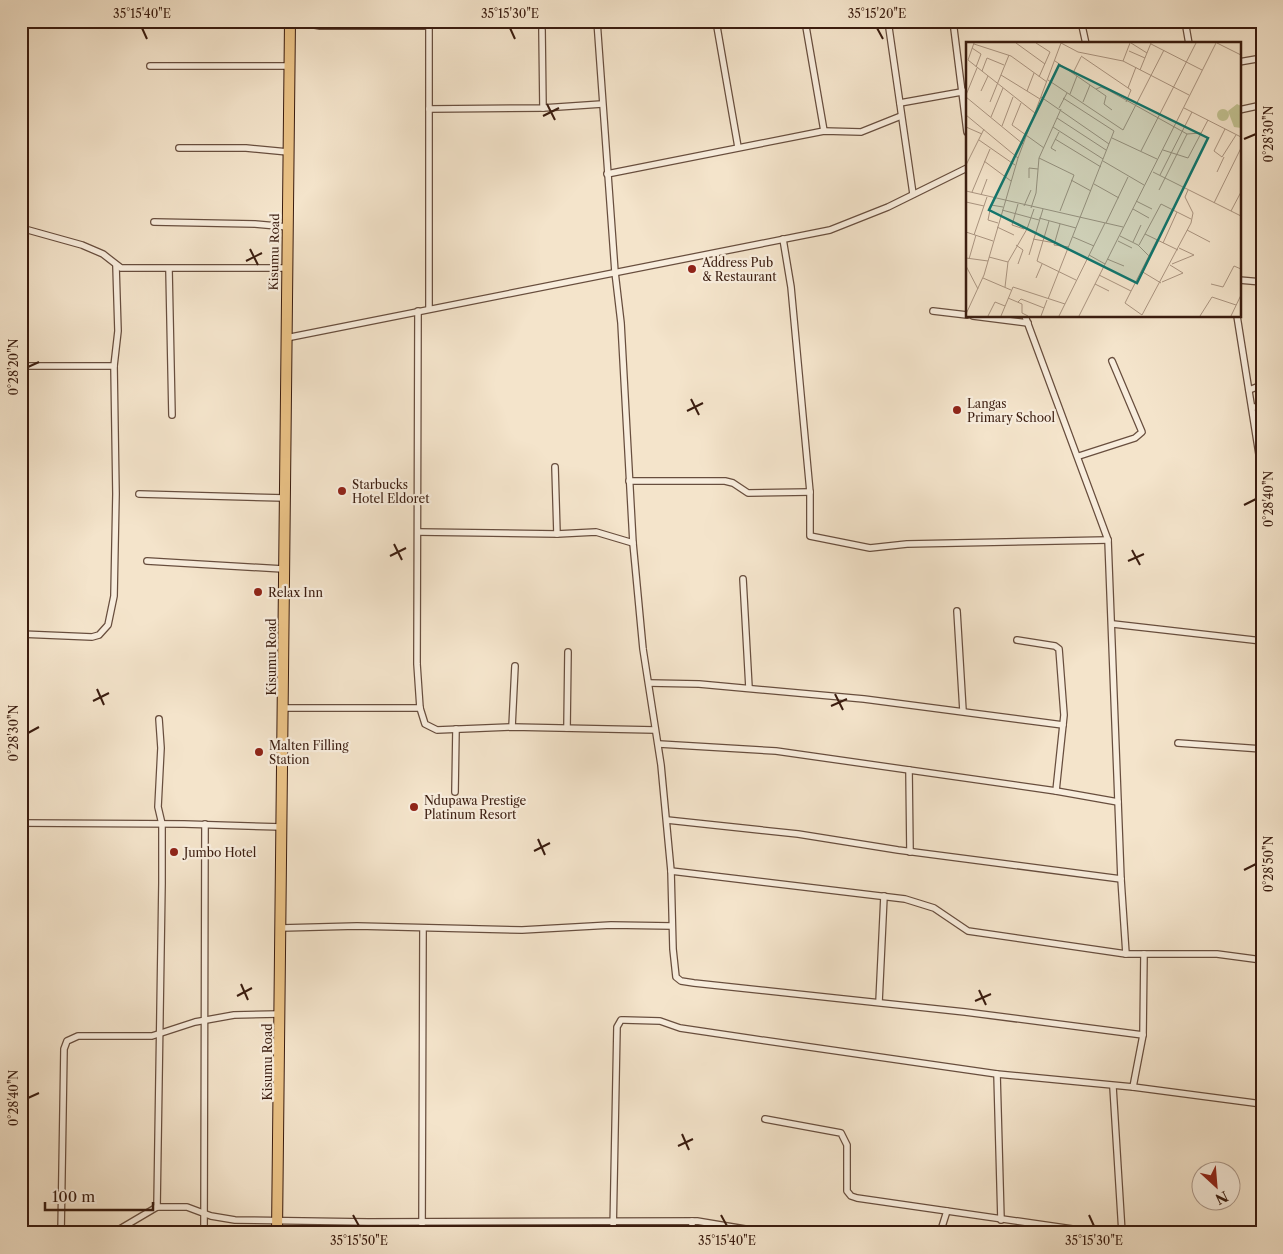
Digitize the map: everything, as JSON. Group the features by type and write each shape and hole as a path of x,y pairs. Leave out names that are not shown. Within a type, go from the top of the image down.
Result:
{"highway":[{"name":"Kisumu Road","path":"277,1233 289,66 292,21"}],"street":[{"path":"292,21 320,26 429,24 429,308"},
{"path":"597,21 607,174 621,323 634,542 643,649 655,730 659,744 671,871 675,973 681,981 1073,1024 1143,1035"},
{"path":"716,21 738,147"},
{"path":"805,21 824,130"},
{"path":"888,21 913,194"},
{"path":"953,21 964,92 966,119"},
{"path":"1082,21 1086,42"},
{"path":"1185,21 1189,42"},
{"path":"542,30 542,108"},
{"path":"1240,62 1262,58"},
{"path":"150,66 289,66"},
{"path":"900,103 964,92"},
{"path":"429,110 542,108 602,104"},
{"path":"1240,110 1262,106"},
{"path":"607,174 824,130 861,132 901,116"},
{"path":"179,148 246,148 288,152"},
{"path":"286,338 840,227 966,168"},
{"path":"154,222 255,224 288,227"},
{"path":"21,228 82,245 103,254 116,266 131,270 287,268"},
{"path":"783,239 791,287 810,492 810,536 856,546 879,548 916,543 1108,540"},
{"path":"21,634 92,637 99,635 108,625 114,587 116,494 114,366 118,330 116,266"},
{"path":"169,270 172,415"},
{"path":"1240,280 1262,282"},
{"path":"933,310 966,315"},
{"path":"418,311 417,664 420,708 425,724 437,730 512,727 655,730"},
{"path":"988,318 1028,323"},
{"path":"1026,318 1108,540 1113,624 1121,879 1126,954"},
{"path":"1236,318 1262,473"},
{"path":"1078,456 1135,438 1142,432 1112,361"},
{"path":"21,366 114,366"},
{"path":"1249,390 1262,385"},
{"path":"1252,407 1262,407"},
{"path":"555,467 557,534"},
{"path":"630,481 724,481 733,483 748,493 810,492"},
{"path":"139,494 285,498"},
{"path":"418,532 557,534 596,532 634,542"},
{"path":"146,561 283,569"},
{"path":"744,579 749,688"},
{"path":"957,611 962,711"},
{"path":"1113,624 1262,641"},
{"path":"1017,640 1055,646 1059,649 1063,696 1063,725 1056,791"},
{"path":"567,728 568,652"},
{"path":"512,727 515,666"},
{"path":"649,683 749,688 962,711 1063,725"},
{"path":"283,708 420,708"},
{"path":"157,1207 162,824 158,807 161,748 159,719"},
{"path":"455,792 456,729"},
{"path":"1178,743 1262,749"},
{"path":"659,744 776,751 1056,791 1118,802"},
{"path":"909,770 910,852"},
{"path":"666,820 798,834 910,852 1121,879"},
{"path":"21,823 205,824 282,828"},
{"path":"204,1233 205,824"},
{"path":"671,871 884,896 934,908 968,931 1126,954 1217,954 1262,960"},
{"path":"879,1002 884,896"},
{"path":"281,928 357,926 522,930 611,925 672,926"},
{"path":"422,1233 423,928"},
{"path":"1132,1087 1143,1035 1144,954"},
{"path":"61,1233 65,1044 71,1038 78,1036 144,1036 160,1034 206,1020 243,1014 280,1014"},
{"path":"613,1233 617,1027 621,1020 660,1021 680,1028 754,1040 997,1074 1113,1087 1132,1087 1262,1104"},
{"path":"997,1074 1002,1220"},
{"path":"1113,1087 1122,1233"},
{"path":"765,1119 841,1133 847,1145 846,1184 851,1196 1002,1220 1100,1233"},
{"path":"113,1233 157,1207 187,1207 236,1220 422,1222 692,1221 769,1233"},
{"path":"940,1233 948,1211"},
{"path":"692,1221 692,1233"}],"place":[{"name":"Address Pub & Restaurant","path":"692,269"},
{"name":"Langas Primary School","path":"957,410"},
{"name":"Starbucks Hotel Eldoret","path":"342,491"},
{"name":"Relax Inn","path":"258,592"},
{"name":"Malten Filling Station","path":"259,752"},
{"name":"Ndupawa Prestige Platinum Resort","path":"414,807"},
{"name":"Jumbo Hotel","path":"174,852"}]}
